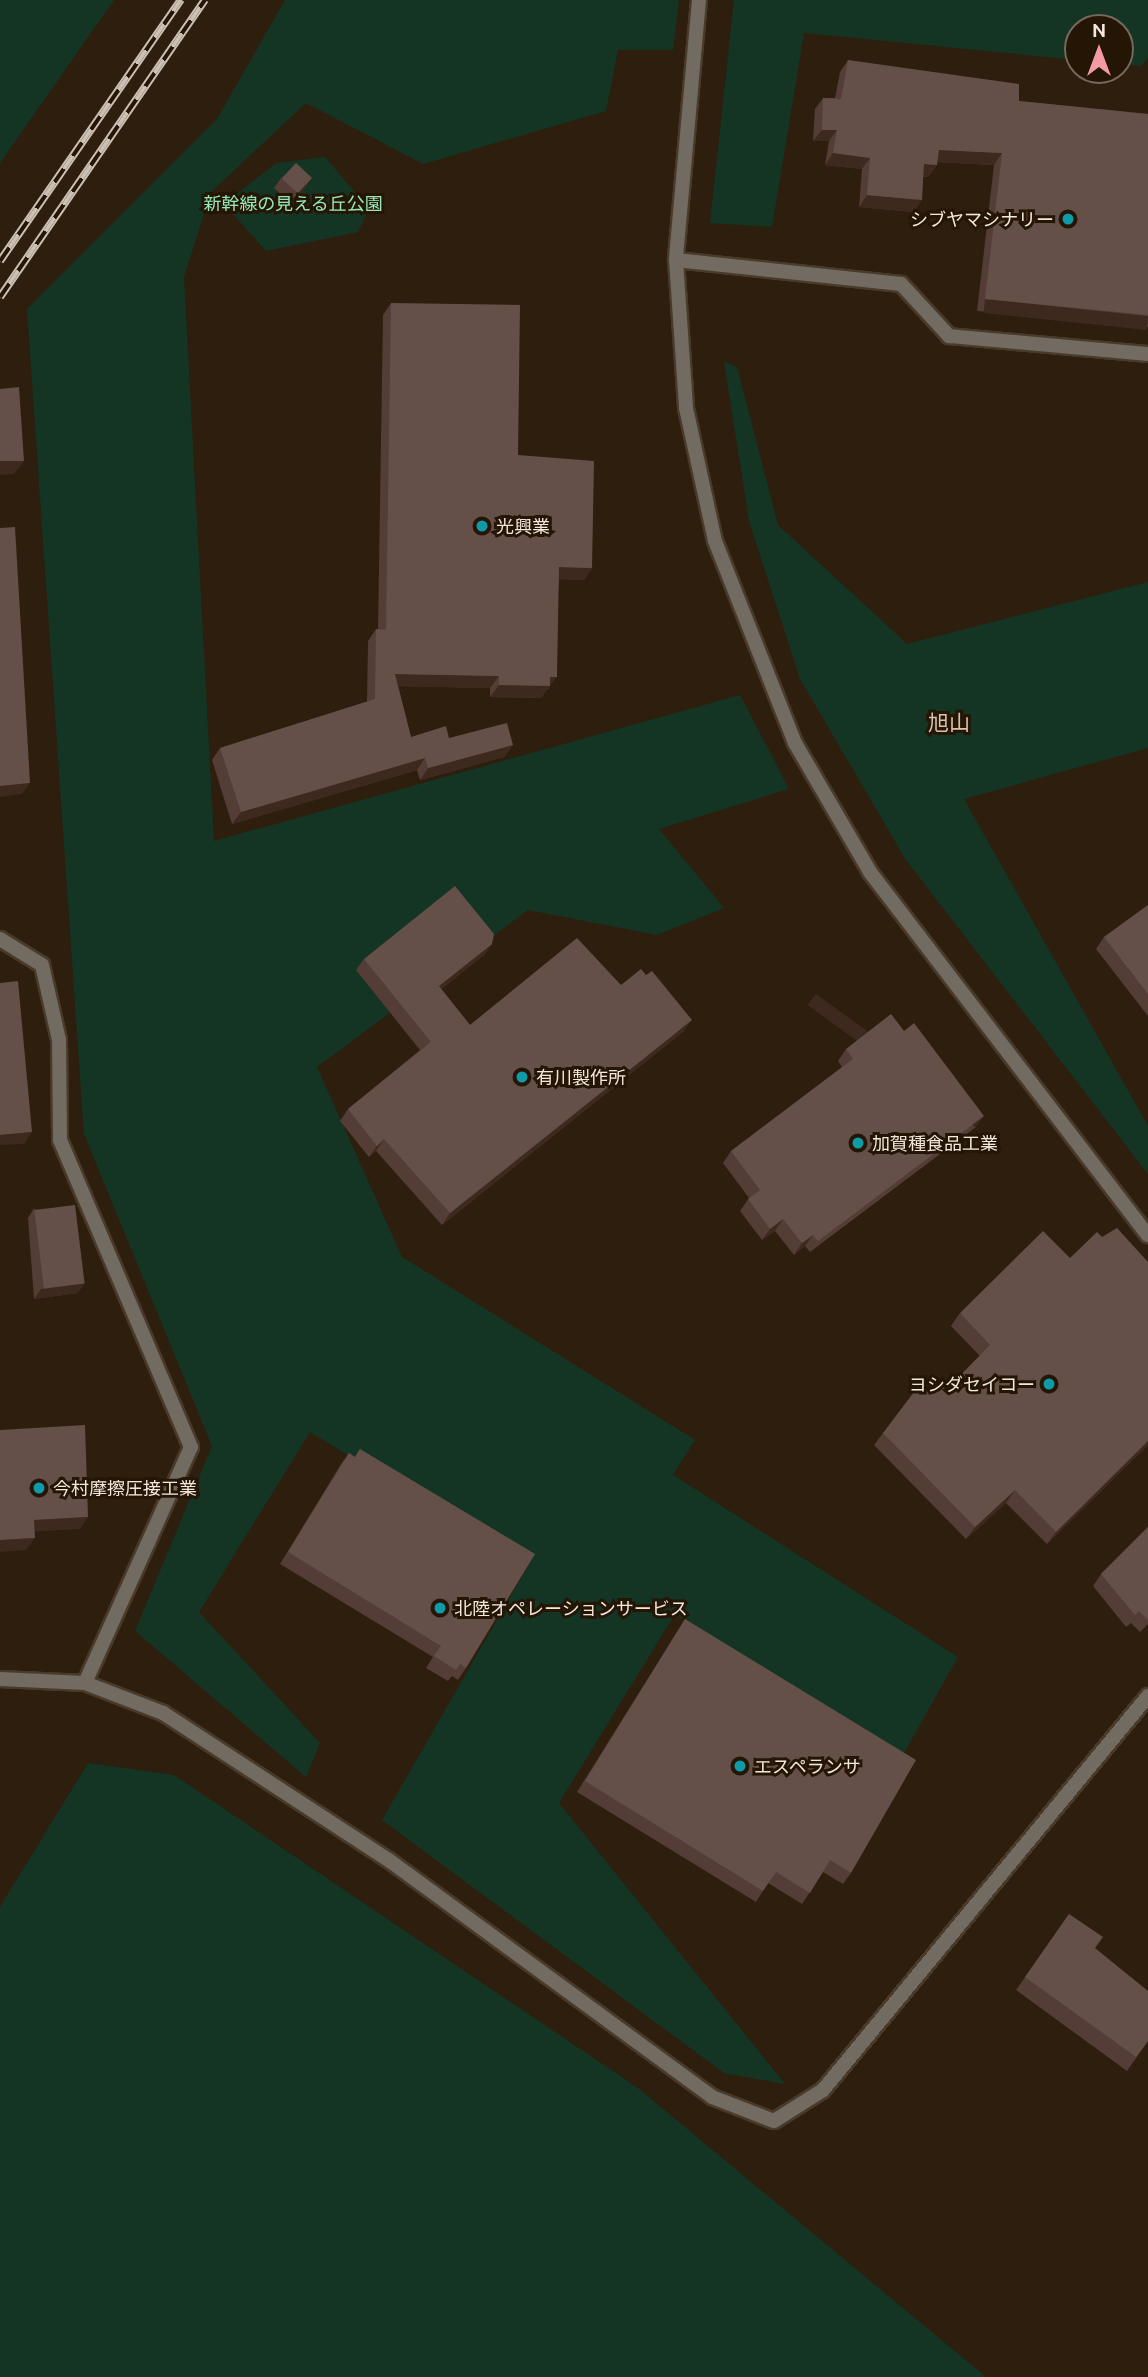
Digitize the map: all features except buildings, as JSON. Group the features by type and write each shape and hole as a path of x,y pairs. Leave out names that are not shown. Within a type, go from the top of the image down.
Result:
{"street":[{"path":"699,0 676,260 686,408 715,541 795,743 870,872 1148,1235"},
{"path":"676,260 901,284 948,336 1148,354"},
{"path":"0,939 42,965 59,1040 60,1140 191,1447 85,1683"},
{"path":"1,1681 85,1683 163,1713 390,1861 712,2098 774,2121 823,2090 1148,1696"}],"green space":[{"path":"0,0 114,0 0,163"},
{"path":"285,0 679,0 673,50 618,50 606,111 423,164 306,103 211,192 184,277 214,841 740,695 789,789 659,829 724,908 657,935 528,910 317,1067 402,1257 695,1440 673,1475 958,1657 904,1753 675,1614 559,1803 785,2084 724,2073 382,1820 528,1566 310,1432 199,1612 320,1743 306,1777 135,1631 212,1446 84,1134 27,309 217,119"},
{"path":"734,0 1148,0 1148,58 1141,66 1134,65 1134,14 1064,14 1064,59 804,33 772,227 710,223"},
{"name":"新幹線の見える丘公園","path":"325,157 369,209 358,232 266,251 224,204 276,163"},
{"path":"724,362 737,367 778,525 907,644 1148,582 1148,748 964,799 1148,1126 1148,1174 906,860 800,679 749,521"},
{"path":"88,1763 174,1775 638,2088 986,2377 0,2377 0,1907"}],"railway":[{"path":"0,261 181,0"},
{"path":"0,297 205,0"}],"place":[{"name":"シブヤマシナリー","path":"1068,219"},
{"name":"光興業","path":"482,526"},
{"name":"有川製作所","path":"522,1077"},
{"name":"加賀種食品工業","path":"858,1143"},
{"name":"ヨシダセイコー","path":"1049,1384"},
{"name":"今村摩擦圧接工業","path":"39,1488"},
{"name":"北陸オペレーションサービス","path":"440,1608"},
{"name":"エスペランサ","path":"740,1766"}],"district":[{"name":"旭山","path":"949,722"}]}
